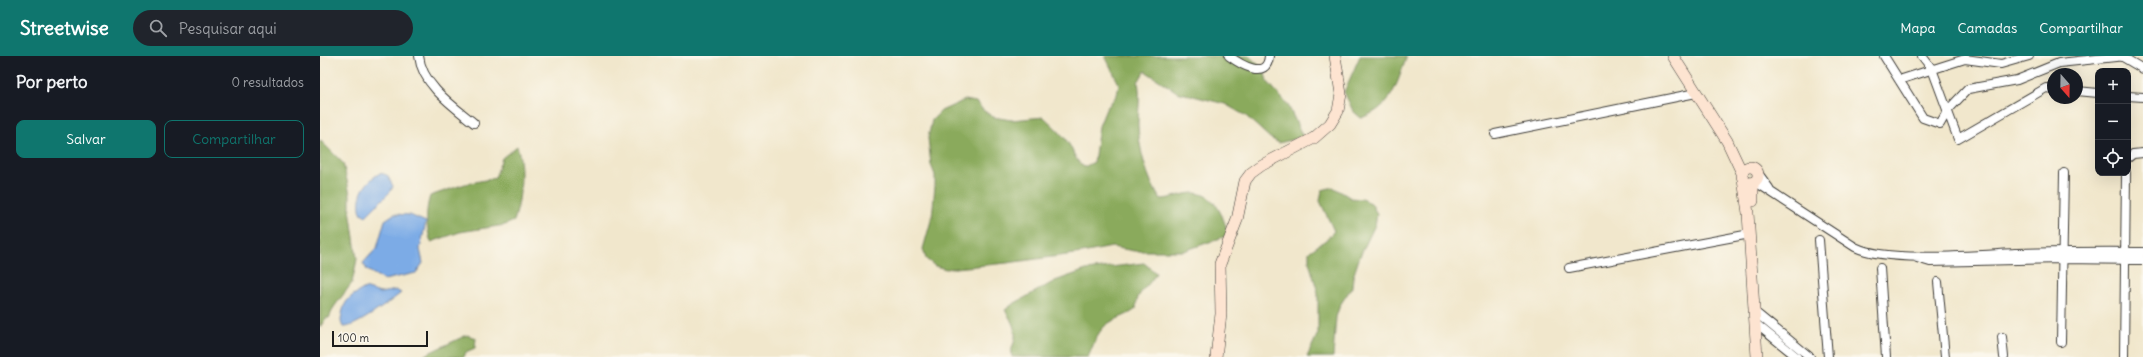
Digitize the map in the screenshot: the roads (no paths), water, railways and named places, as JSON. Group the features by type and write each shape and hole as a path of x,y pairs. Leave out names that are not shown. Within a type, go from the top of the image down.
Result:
{"street":[{"path":"419,56 421,69 430,82 474,123"},
{"path":"1230,56 1245,67 1254,70 1262,68 1267,64 1269,56"},
{"path":"1216,357 1221,314 1220,264 1237,220 1245,181 1251,173 1262,165 1314,138 1330,124 1338,111 1341,94 1335,56"},
{"path":"1673,56 1750,176 1862,250 1878,254 1971,258 2063,255 2126,256 2143,260"},
{"path":"1884,56 1923,118 1940,124 1948,110 1968,90 2017,80 2059,63 2125,56"},
{"path":"1922,56 1932,69 1958,139 2047,88"},
{"path":"1899,80 1965,59 2001,64 2030,56"},
{"path":"2121,56 2125,56 2143,69"},
{"path":"2083,92 2095,93"},
{"path":"1495,134 1696,93"},
{"path":"2131,96 2143,97"},
{"path":"2131,156 2143,153"},
{"path":"2060,342 2064,172"},
{"path":"1750,176 1750,234 1762,357"},
{"path":"1750,176 1758,320 1757,357"},
{"path":"2124,357 2126,176"},
{"path":"1569,268 1750,234"},
{"path":"1818,240 1828,357"},
{"path":"2126,256 2143,252"},
{"path":"1880,268 1886,357"},
{"path":"1938,282 1945,357"},
{"path":"1758,320 1798,355 1810,357"},
{"path":"2002,337 2004,357"}],"water":[{"path":"380,173 387,175 393,186 391,191 366,216 361,213 361,195 366,185"},
{"path":"394,214 410,215 426,222 420,249 423,263 416,273 384,280 367,270 363,263 377,248 385,220"},
{"path":"365,288 380,293 396,290 401,293 364,319 355,324 343,327 341,319 343,309 347,301 353,295"}]}
